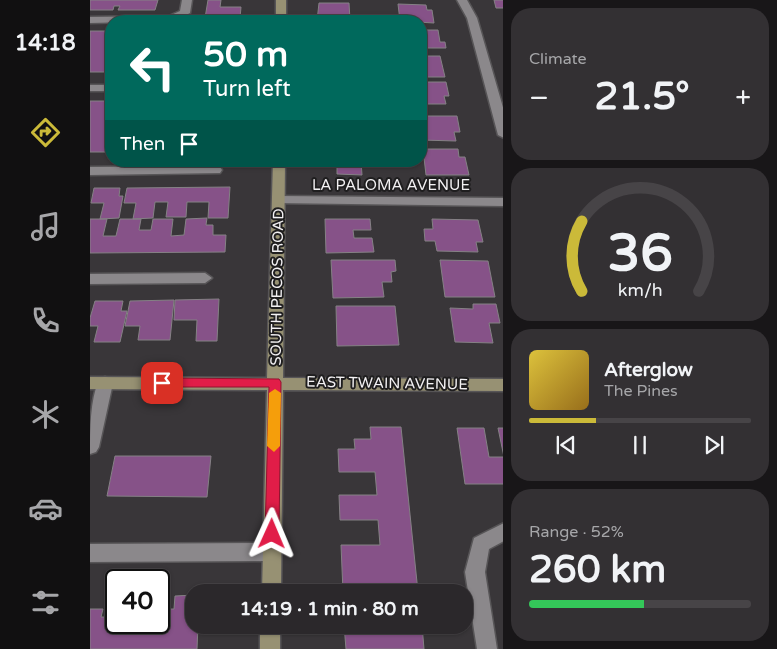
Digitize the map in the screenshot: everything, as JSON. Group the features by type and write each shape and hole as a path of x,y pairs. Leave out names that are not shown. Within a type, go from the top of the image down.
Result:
{"street":[{"path":"182,15 185,13 187,0"},
{"path":"280,15 281,0"},
{"path":"462,0 472,18 503,135"},
{"path":"90,20 105,20"},
{"path":"90,88 105,88"},
{"name":"SOUTH PECOS ROAD","path":"271,584 279,167"},
{"path":"90,171 216,170"},
{"name":"LA PALOMA AVENUE","path":"279,200 503,202"},
{"path":"90,279 205,278"},
{"name":"EAST TWAIN AVENUE","path":"98,383 275,382 503,385"},
{"path":"90,447 98,383"},
{"path":"487,649 475,572 481,544 503,531"},
{"path":"90,553 272,552"},
{"path":"270,634 270,649"}],"building":[{"path":"90,0 158,0 155,10 118,10 120,6 114,6 113,10 90,10"},
{"path":"208,0 221,0 220,7 241,7 240,15 206,15"},
{"path":"494,0 503,0 503,8 496,8"},
{"path":"319,3 349,3 350,15 318,15"},
{"path":"398,4 426,5 427,10 432,10 434,23 427,23 427,15 399,15"},
{"path":"427,30 438,30 440,42 445,42 446,48 427,48"},
{"path":"90,31 105,31 105,72 90,72"},
{"path":"427,56 440,56 445,77 427,77"},
{"path":"427,82 446,82 449,96 444,96 446,104 427,104"},
{"path":"90,101 105,101 105,152 90,152"},
{"path":"427,116 457,116 460,132 454,132 456,141 427,140"},
{"path":"427,149 458,149 459,157 465,157 469,175 426,175"},
{"path":"337,167 361,167 362,175 337,174"},
{"path":"230,187 228,218 208,218 209,202 187,202 186,217 166,217 168,202 155,202 153,218 133,219 136,203 124,203 127,188"},
{"path":"94,188 120,188 119,196 123,196 119,218 100,219 104,203 91,203"},
{"path":"207,218 206,225 213,225 213,235 226,235 225,252 90,253 90,219 107,219 103,236 116,236 120,219 141,219 139,230 151,230 153,219 173,219 171,236 184,235 186,219"},
{"path":"325,219 370,219 371,230 353,230 354,238 372,238 374,252 326,253"},
{"path":"432,219 478,220 483,242 476,242 478,252 437,251 435,241 425,241 424,229 433,229"},
{"path":"331,260 395,260 396,271 391,272 392,282 382,282 384,297 333,298"},
{"path":"440,260 488,261 495,297 445,297"},
{"path":"219,299 217,341 196,341 197,320 174,320 175,300"},
{"path":"174,300 170,340 138,340 140,326 125,326 130,301"},
{"path":"95,301 123,301 121,311 127,311 120,342 94,342 98,326 90,326 90,318"},
{"path":"473,304 496,304 500,323 489,323 493,343 455,342 450,308 473,309"},
{"path":"336,306 395,306 399,345 337,346"},
{"path":"370,427 401,427 417,584 343,584 341,545 380,545 378,520 340,520 339,495 377,495 375,472 339,472 338,449 355,449 354,439 371,439"},
{"path":"457,428 484,428 489,457 503,457 503,484 465,484"},
{"path":"498,428 503,428 503,452"},
{"path":"115,456 211,456 207,497 107,496"},
{"path":"185,595 185,634 198,634 197,649 90,649 90,609 103,609 101,617 105,617 105,634 170,634 170,609 174,609 175,596"},
{"path":"345,634 423,634 424,649 346,649"}],"slow traffic":[{"path":"274,446 275,393"}],"route":[{"path":"162,383 275,382 272,534"}]}
